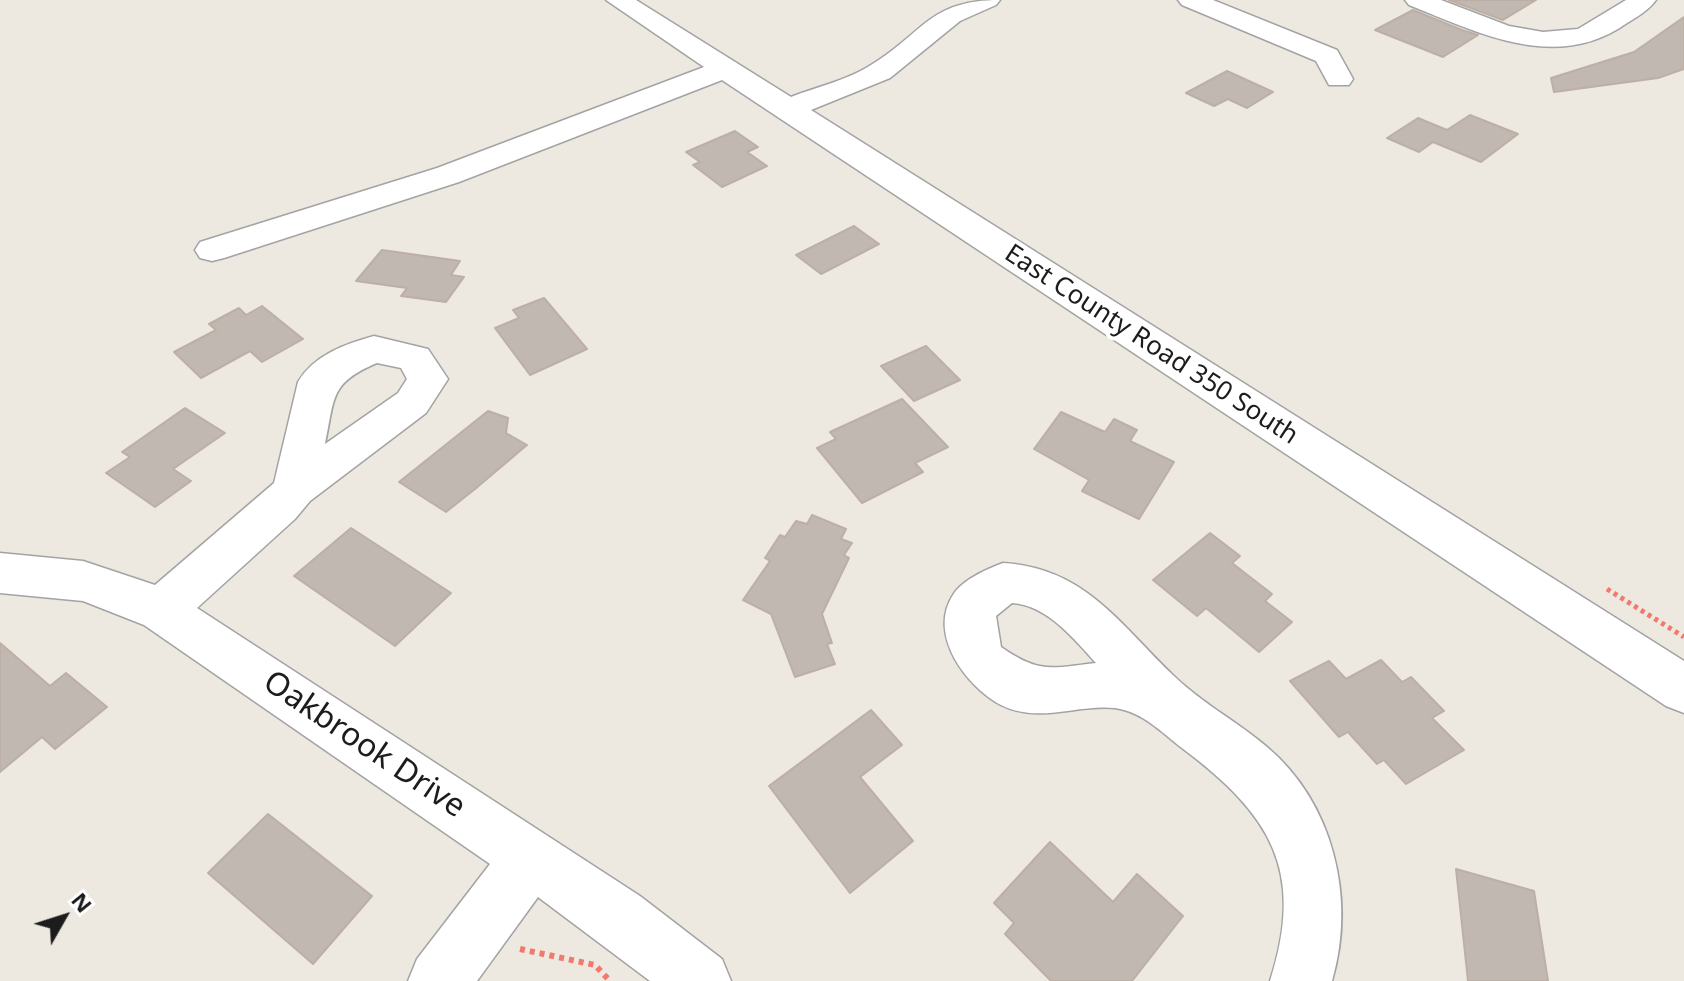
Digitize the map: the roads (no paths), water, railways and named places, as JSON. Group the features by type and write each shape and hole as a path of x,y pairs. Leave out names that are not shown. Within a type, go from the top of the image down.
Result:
{"street":[{"name":"East County Road 350 South","path":"619,0 1684,689"},
{"path":"778,103 880,72 948,8 987,0"},
{"path":"1191,0 1327,56 1339,79"},
{"path":"1418,0 1504,31 1552,39 1594,32 1643,0"},
{"path":"212,250 448,175 725,69"},
{"path":"161,610 279,507 294,489"},
{"name":"Oakbrook Drive","path":"0,573 77,578 114,588 161,610 619,917 700,981"},
{"path":"1162,699 1261,778 1297,834 1312,882 1314,931 1301,981"},
{"path":"454,961 531,857"}]}
